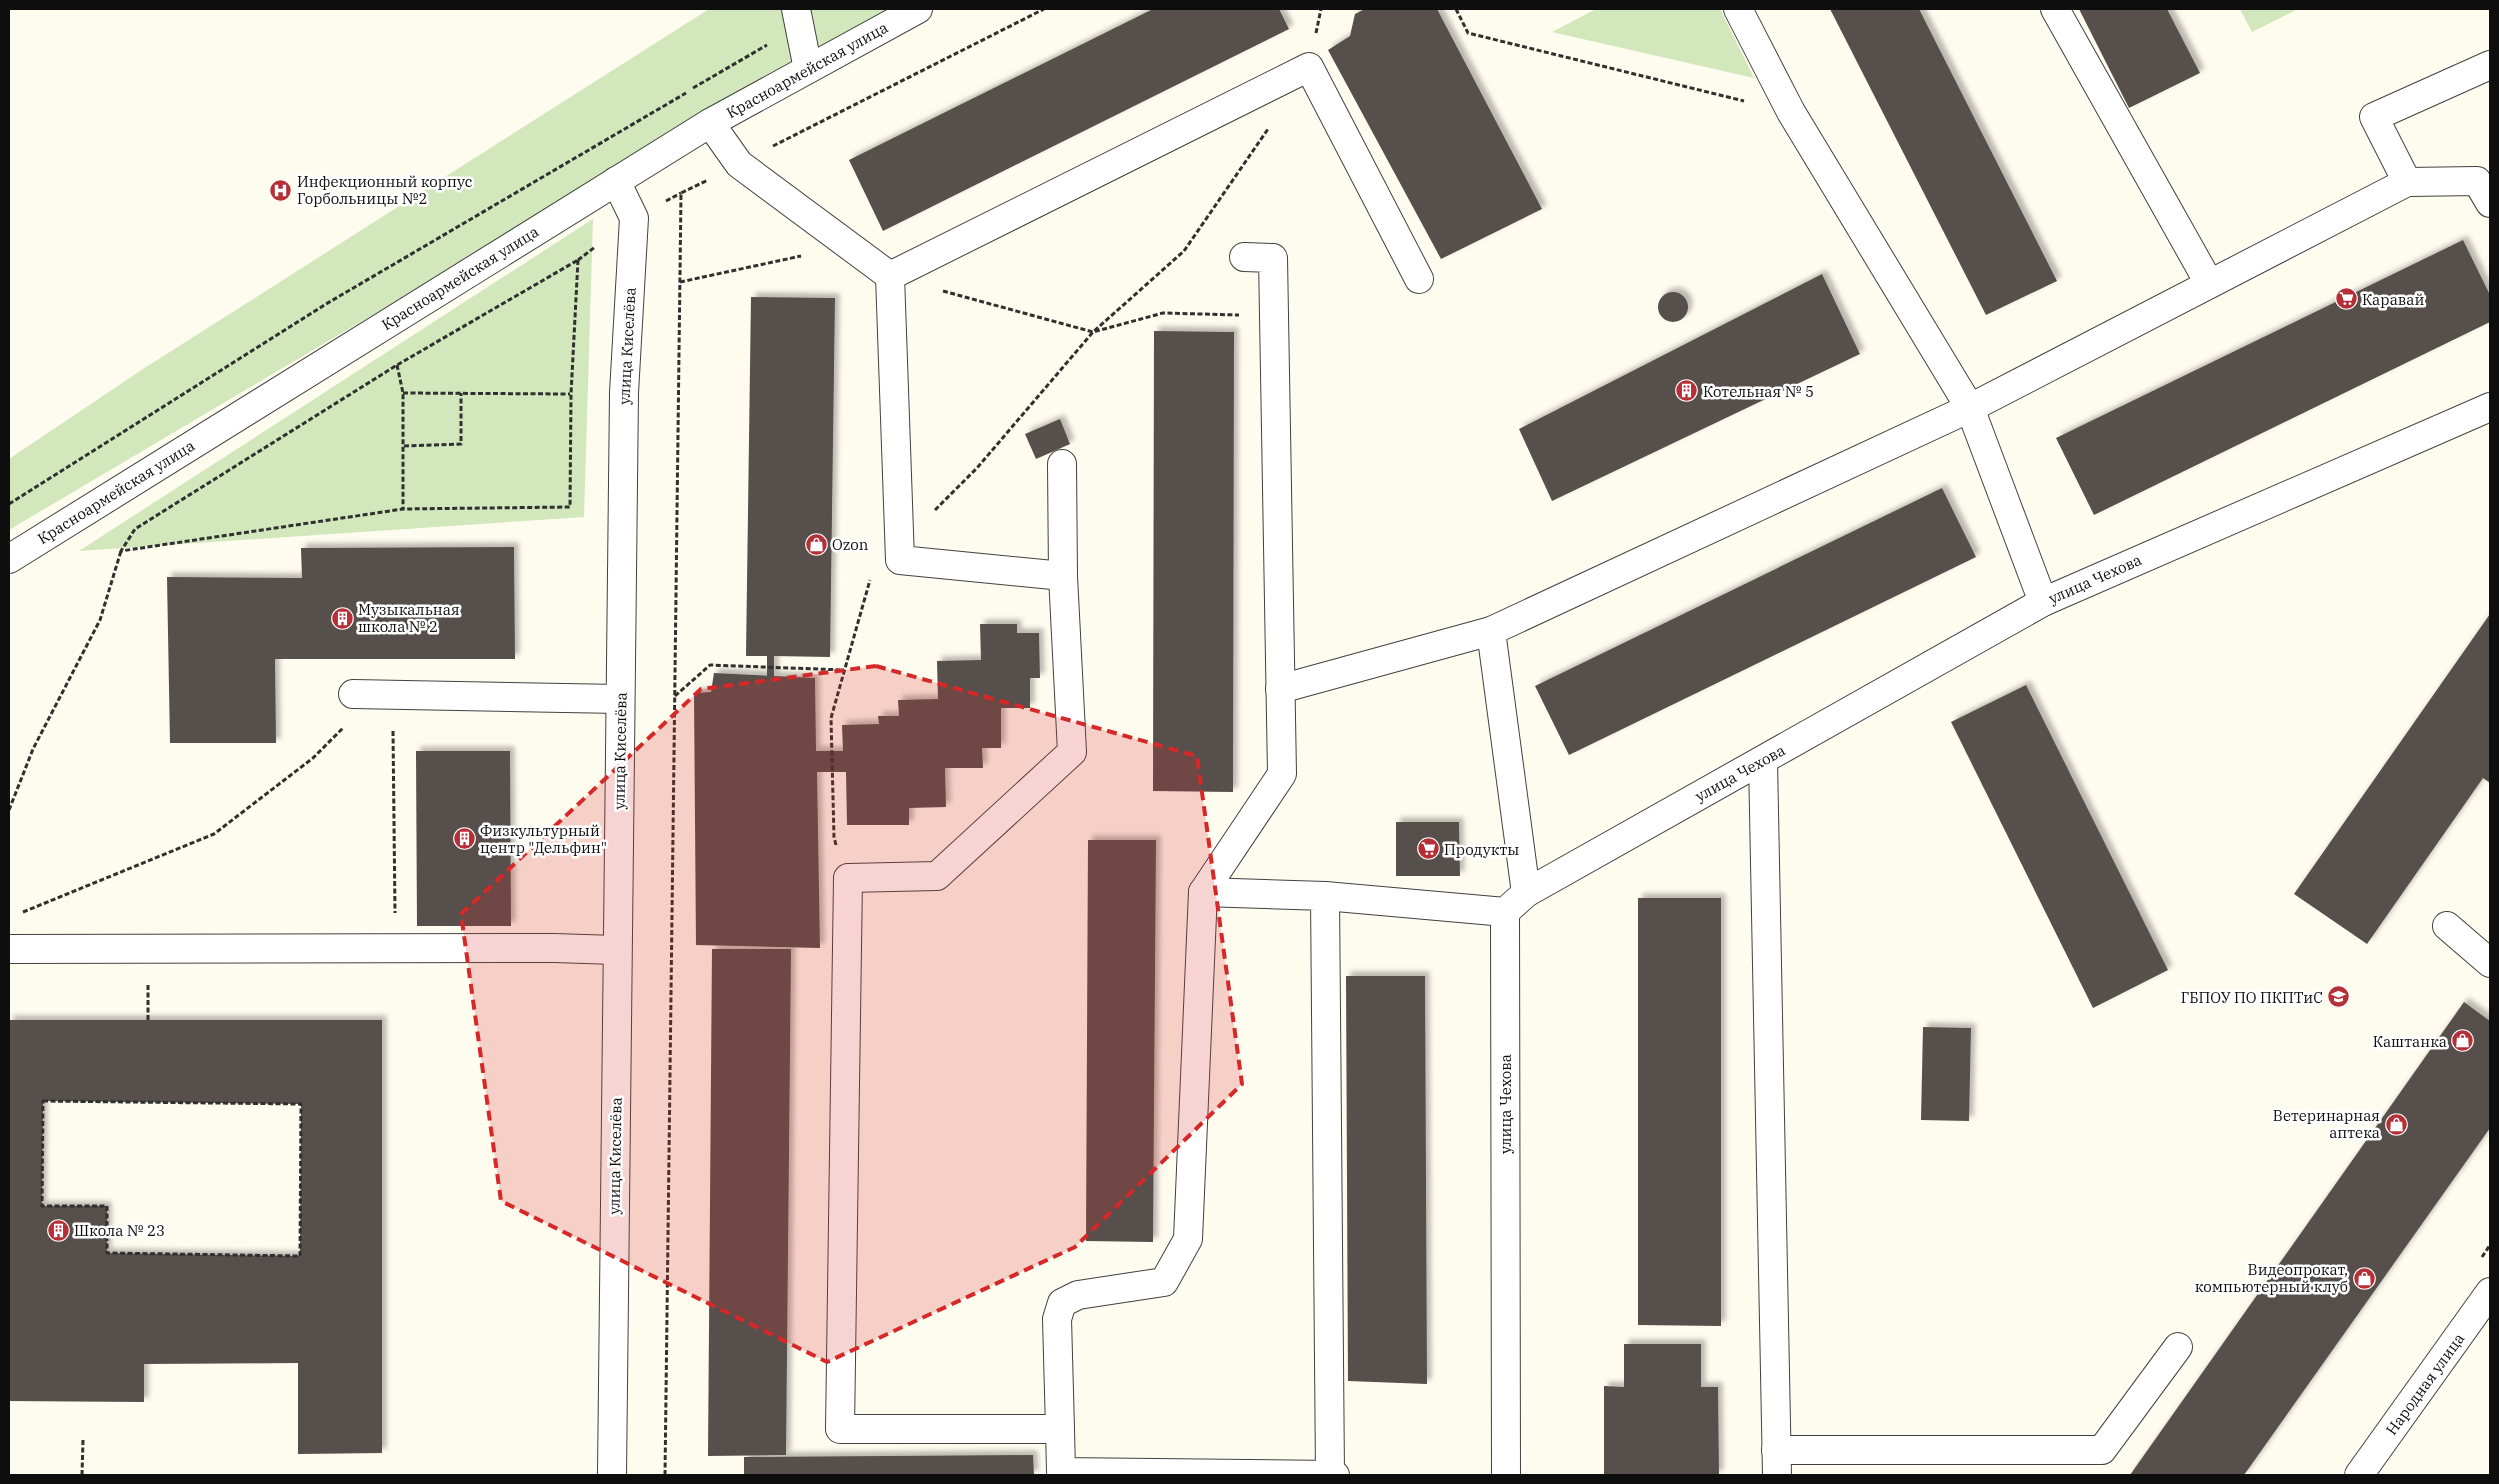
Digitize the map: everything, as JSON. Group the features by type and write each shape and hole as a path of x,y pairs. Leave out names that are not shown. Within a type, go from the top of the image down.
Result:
{"street":[{"name":"Красноармейская улица","path":"9,560 710,123 918,9"},
{"path":"1738,9 1791,112 1970,408 2043,602"},
{"path":"2055,9 2209,283"},
{"path":"798,17 808,69"},
{"path":"2407,182 2374,117 2490,66"},
{"path":"890,276 1309,67 1419,279"},
{"path":"710,123 739,164 890,276"},
{"name":"улица Киселёва","path":"612,1475 616,950 624,393 634,218 616,181"},
{"path":"1280,689 1492,632 1970,408 2407,182 2477,181 2490,203"},
{"path":"1244,257 1274,258 1282,774 1203,892 1188,1240 1164,1282 1078,1295 1062,1303 1057,1319 1061,1474 1335,1475"},
{"path":"890,276 900,552 1063,576"},
{"name":"улица Чехова","path":"1506,1475 1505,912 1526,893 2043,602 2490,407"},
{"path":"1060,1429 840,1429 848,878 937,876 1072,752 1063,576 1062,464"},
{"path":"1492,632 1526,893"},
{"path":"374,695 620,698"},
{"path":"1763,760 1777,1462 2102,1450 2178,1347"},
{"path":"1203,892 1325,896 1505,912"},
{"path":"1325,896 1330,1475"},
{"path":"2447,926 2490,963"},
{"path":"9,949 395,948 616,950"},
{"name":"Народная улица","path":"2359,1475 2490,1292"}],"path":[{"path":"665,1475 681,193 1044,9"},
{"path":"1456,9 1468,33 1791,112"},
{"path":"9,504 326,304 798,17"},
{"path":"848,878 834,837 830,751 831,718 868,581 900,552 977,468 1093,332 1184,251 1273,122"},
{"path":"680,282 809,255"},
{"path":"9,810 33,749 100,620 122,551 135,529 397,365 578,260 570,394 570,507 403,509 122,551"},
{"path":"890,276 1093,332 1163,313 1254,316 1274,341"},
{"path":"397,365 403,393 403,509"},
{"path":"403,393 570,394"},
{"path":"404,446 461,444 461,393"},
{"path":"675,697 710,665 844,670"},
{"path":"18,914 214,834 313,758 374,695"},
{"path":"374,695 395,948"},
{"path":"43,1101 301,1104 300,1256 106,1253 107,1206 42,1206 43,1101"},
{"path":"82,1475 83,1440"}],"highlighted area":[{"path":"876,666 1197,756 1242,1084 1075,1247 827,1362 501,1201 461,914 701,689"}],"green space":[{"path":"709,9 889,9 9,530 9,459 143,369"},
{"path":"1596,9 1720,9 1754,78 1552,32"},
{"path":"2240,9 2298,9 2252,32"},
{"path":"593,219 584,517 79,551"}],"building":[{"path":"1153,9 1279,9 1289,29 883,231 849,160"},
{"path":"1365,9 1437,9 1542,209 1441,259 1328,50 1350,36 1355,14"},
{"path":"1830,9 1919,9 2057,281 1986,315"},
{"path":"2079,9 2167,9 2200,73 2129,108"},
{"path":"2463,240 2490,295 2490,322 2094,515 2056,438"},
{"name":"Котельная № 5","path":"1822,274 1860,354 1552,501 1519,429"},
{"path":"1673,292 1684,296 1688,307 1684,318 1673,322 1662,318 1658,307 1662,296"},
{"path":"751,297 835,298 830,657 774,656 774,676 767,676 767,656 746,656"},
{"path":"1154,331 1234,332 1233,792 1153,791"},
{"path":"1060,419 1070,444 1036,459 1025,434"},
{"path":"1942,488 1976,557 1569,755 1535,686"},
{"name":"Музыкальная школа № 2","path":"514,547 515,659 275,659 276,743 170,743 167,577 302,578 301,548"},
{"path":"2490,614 2490,783 2483,778 2367,944 2294,894"},
{"path":"980,624 1017,624 1017,633 1039,633 1040,678 1030,678 1030,708 1001,708 1001,748 982,748 983,768 945,768 946,807 909,808 909,825 847,825 846,772 817,772 820,948 696,945 694,693 711,692 714,673 815,678 816,751 843,751 842,725 879,724 878,716 899,716 898,700 938,699 937,661 981,660"},
{"path":"2026,685 2168,970 2093,1008 1951,722"},
{"name":"Физкультурный центр \"Дельфин\"","path":"416,751 510,751 511,926 417,926"},
{"name":"Продукты","path":"1396,822 1459,822 1460,876 1396,876"},
{"path":"1088,840 1156,840 1153,1242 1086,1241"},
{"path":"1638,898 1721,898 1721,1326 1638,1325"},
{"path":"712,949 791,949 786,1455 708,1456"},
{"path":"1346,976 1425,976 1427,1384 1348,1381"},
{"path":"2464,1002 2490,1021 2490,1128 2244,1475 2130,1475"},
{"name":"Школа № 23","path":"9,1020 382,1020 382,1453 298,1454 298,1363 144,1364 144,1402 9,1401","holes":["43,1101 301,1104 300,1256 107,1253 107,1206 42,1206"]},
{"path":"1923,1027 1971,1028 1969,1121 1921,1120"},
{"path":"1624,1344 1701,1344 1701,1387 1718,1387 1719,1475 1604,1475 1604,1386 1624,1387"},
{"path":"1033,1455 1034,1475 744,1475 744,1457"}],"place":[{"name":"Инфекционный корпус Горбольницы №2","path":"281,190"},
{"name":"Каравай","path":"2346,299"},
{"name":"Котельная № 5","path":"1687,391"},
{"name":"Ozon","path":"816,544"},
{"name":"Музыкальная школа № 2","path":"342,618"},
{"name":"Физкультурный центр \"Дельфин\"","path":"464,839"},
{"name":"Продукты","path":"1428,849"},
{"name":"ГБПОУ ПО ПКПТиС","path":"2339,997"},
{"name":"Каштанка","path":"2463,1041"},
{"name":"Ветеринарная аптека","path":"2396,1124"},
{"name":"Школа № 23","path":"58,1230"},
{"name":"Видеопрокат, компьютерный клуб","path":"2364,1278"}]}
